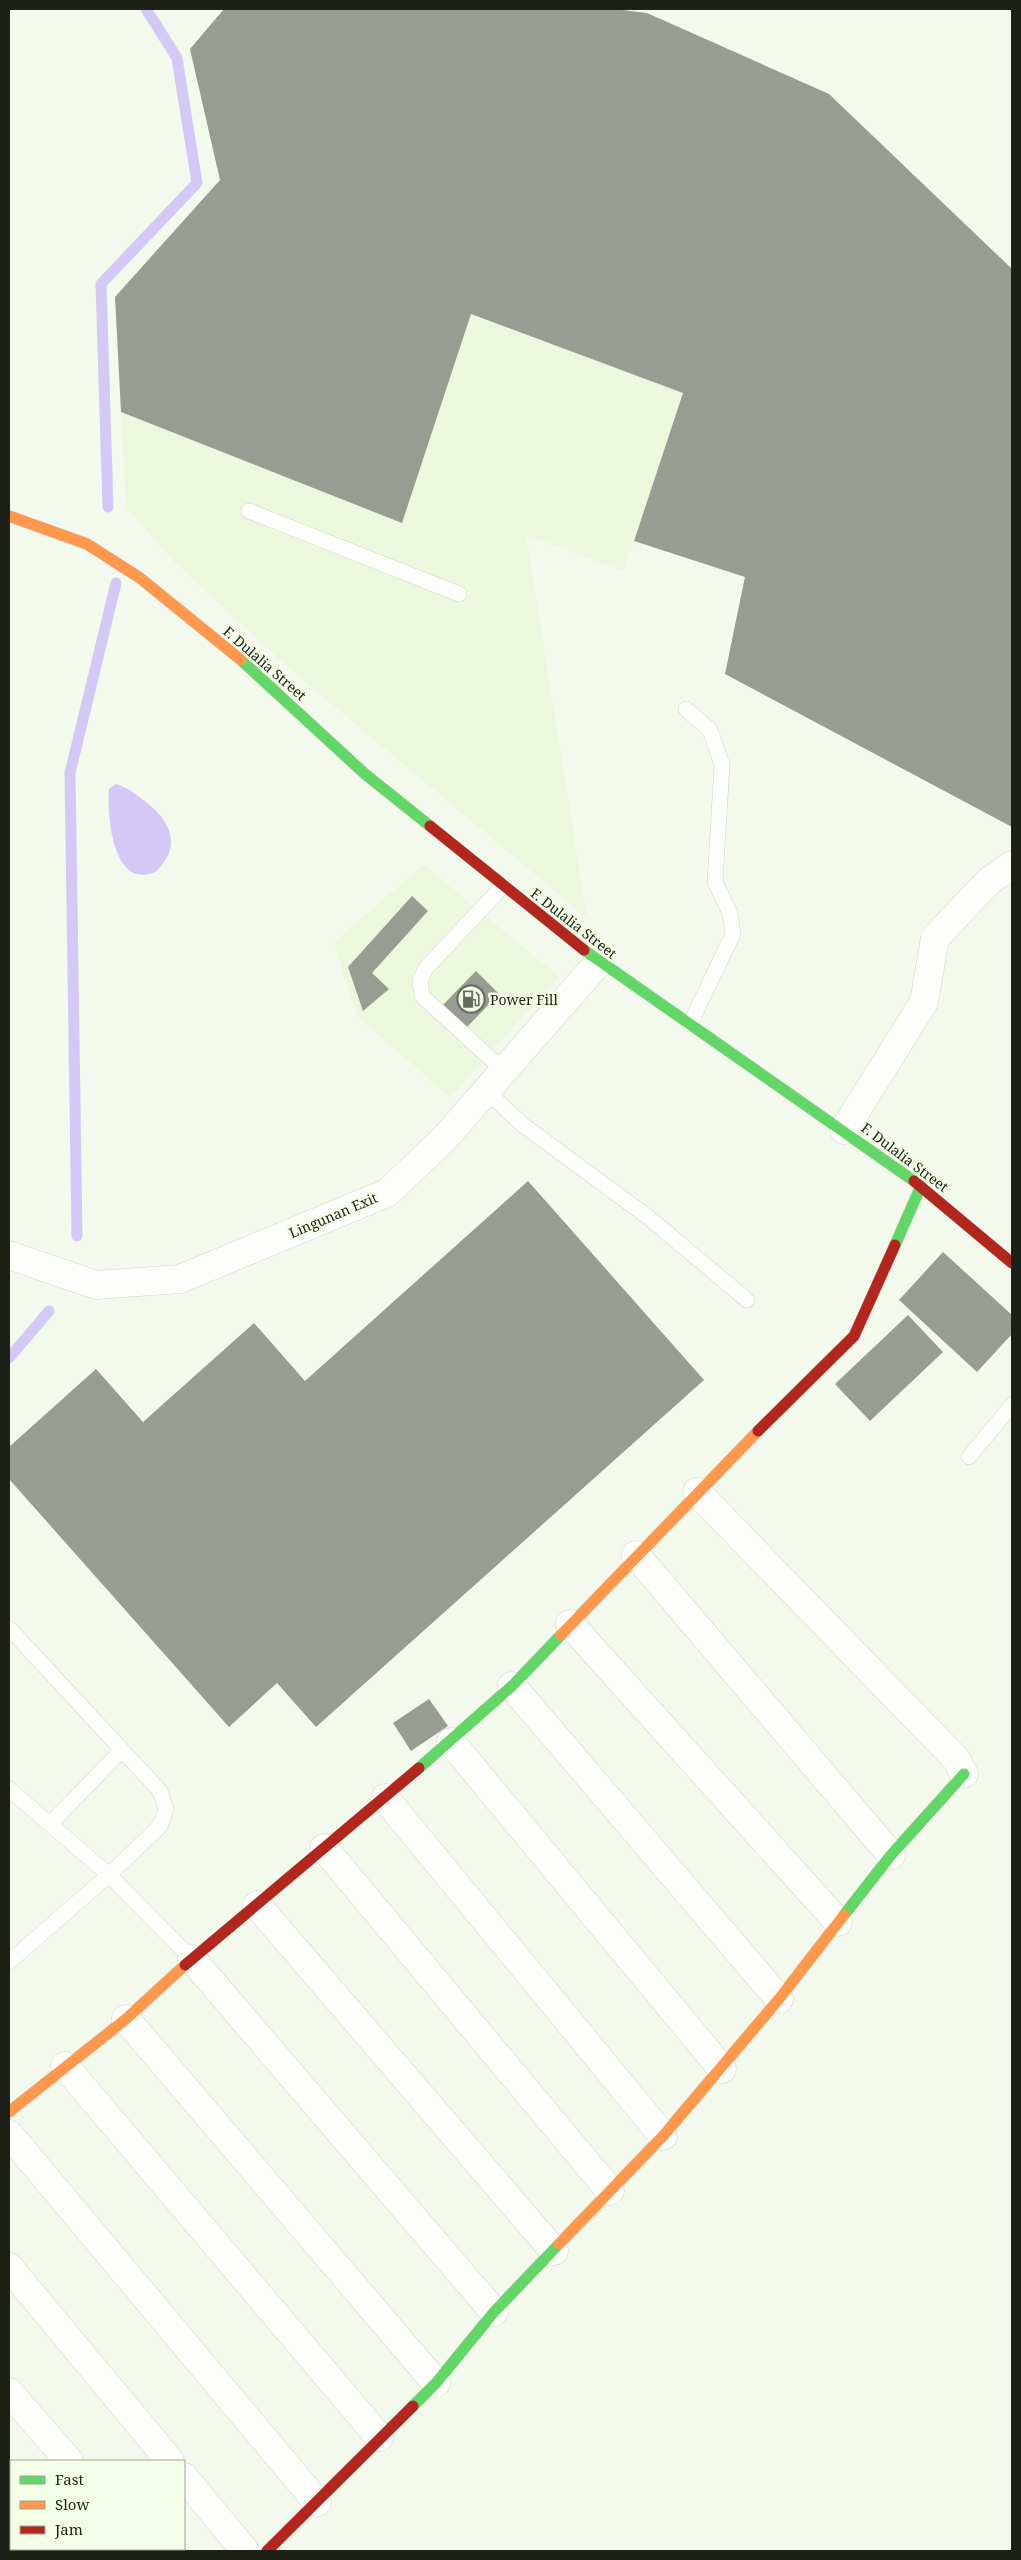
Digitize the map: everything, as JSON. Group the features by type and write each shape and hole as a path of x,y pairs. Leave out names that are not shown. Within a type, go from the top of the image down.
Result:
{"street":[{"name":"F. Dulalia Street","path":"9,516 87,544 140,578 262,678 365,774 599,962 844,1130 921,1186 1012,1263"},
{"path":"844,1130 924,1002 935,938 989,881 1012,865"},
{"name":"Lingunan Exit","path":"9,1255 96,1286 180,1279 387,1193 444,1138 599,962"},
{"path":"9,2112 126,2019 192,1959 451,1742 512,1686 697,1492 854,1336 921,1186"},
{"path":"267,2551 379,2437 436,2383 494,2312 664,2136 779,1999 891,1855 964,1774 956,1759 697,1492"},
{"path":"636,1555 891,1855"},
{"path":"570,1624 838,1922"},
{"path":"512,1686 779,1999"},
{"path":"451,1742 722,2069"},
{"path":"385,1798 664,2136"},
{"path":"324,1848 610,2191"},
{"path":"256,1905 554,2250"},
{"path":"192,1959 494,2312"},
{"path":"126,2019 436,2383"},
{"path":"65,2066 379,2437"},
{"path":"9,2134 317,2502"},
{"path":"9,2267 169,2460"},
{"path":"9,2392 67,2460"},
{"path":"185,2478 245,2551"}],"lane":[{"path":"249,511 458,594"},
{"path":"686,709 710,730 722,765 715,882 730,913 733,934 690,1024"},
{"path":"503,886 426,968 420,981 422,996 503,1070"},
{"path":"485,1090 523,1125 648,1217 747,1300"},
{"path":"969,1457 1012,1405"},
{"path":"9,1628 160,1791 166,1809 160,1826 109,1875 9,1962"},
{"path":"50,1824 122,1750"},
{"path":"9,1789 109,1875 192,1959"}],"shaded area":[{"path":"224,9 613,9 647,13 829,94 1012,269 1012,827 725,674 745,577 634,541 623,571 526,535 587,918 289,668 171,559 126,506 115,297 220,180 190,49"},
{"path":"116,784 131,791 148,803 167,826 171,841 168,856 155,872 141,875 129,870 121,860 115,847 109,815 109,789"},
{"path":"424,865 559,977 450,1097 357,1016 334,942"}],"building":[{"path":"224,9 614,9 647,13 829,94 1012,269 1012,827 725,674 745,577 634,541 683,393 471,314 402,523 121,412 115,297 220,180 190,49"},
{"path":"412,896 428,911 372,973 389,989 363,1011 348,967"},
{"name":"Power Fill","path":"476,971 499,994 466,1028 443,1005"},
{"path":"528,1181 704,1380 316,1727 277,1683 229,1727 9,1479 9,1447 96,1369 143,1422 254,1323 305,1381"},
{"path":"943,1252 1012,1315 1012,1334 977,1372 899,1300"},
{"path":"908,1315 943,1352 870,1421 835,1384"},
{"path":"429,1699 448,1726 411,1751 393,1723"}],"waterway":[{"path":"108,507 101,284 197,183 177,58 146,9"},
{"path":"77,1236 70,773 116,583"},
{"path":"9,1358 49,1311"}],"traffic: fast":[{"path":"241,660 365,774 430,826"},
{"path":"584,950 914,1181"},
{"path":"895,1245 921,1186"},
{"path":"419,1768 512,1686 561,1635"},
{"path":"844,1915 891,1855 964,1774"},
{"path":"413,2406 436,2383 494,2312 559,2244"}],"traffic: slow":[{"path":"9,516 87,544 140,578 241,660"},
{"path":"561,1635 758,1431"},
{"path":"559,2244 663,2136 779,1999 844,1915"},
{"path":"9,2112 126,2019 185,1965"}],"traffic: jam":[{"path":"430,826 584,950"},
{"path":"914,1181 1012,1263"},
{"path":"758,1431 854,1336 895,1245"},
{"path":"185,1965 419,1768"},
{"path":"267,2551 413,2406"}],"place":[{"name":"Power Fill","path":"471,999"}]}
